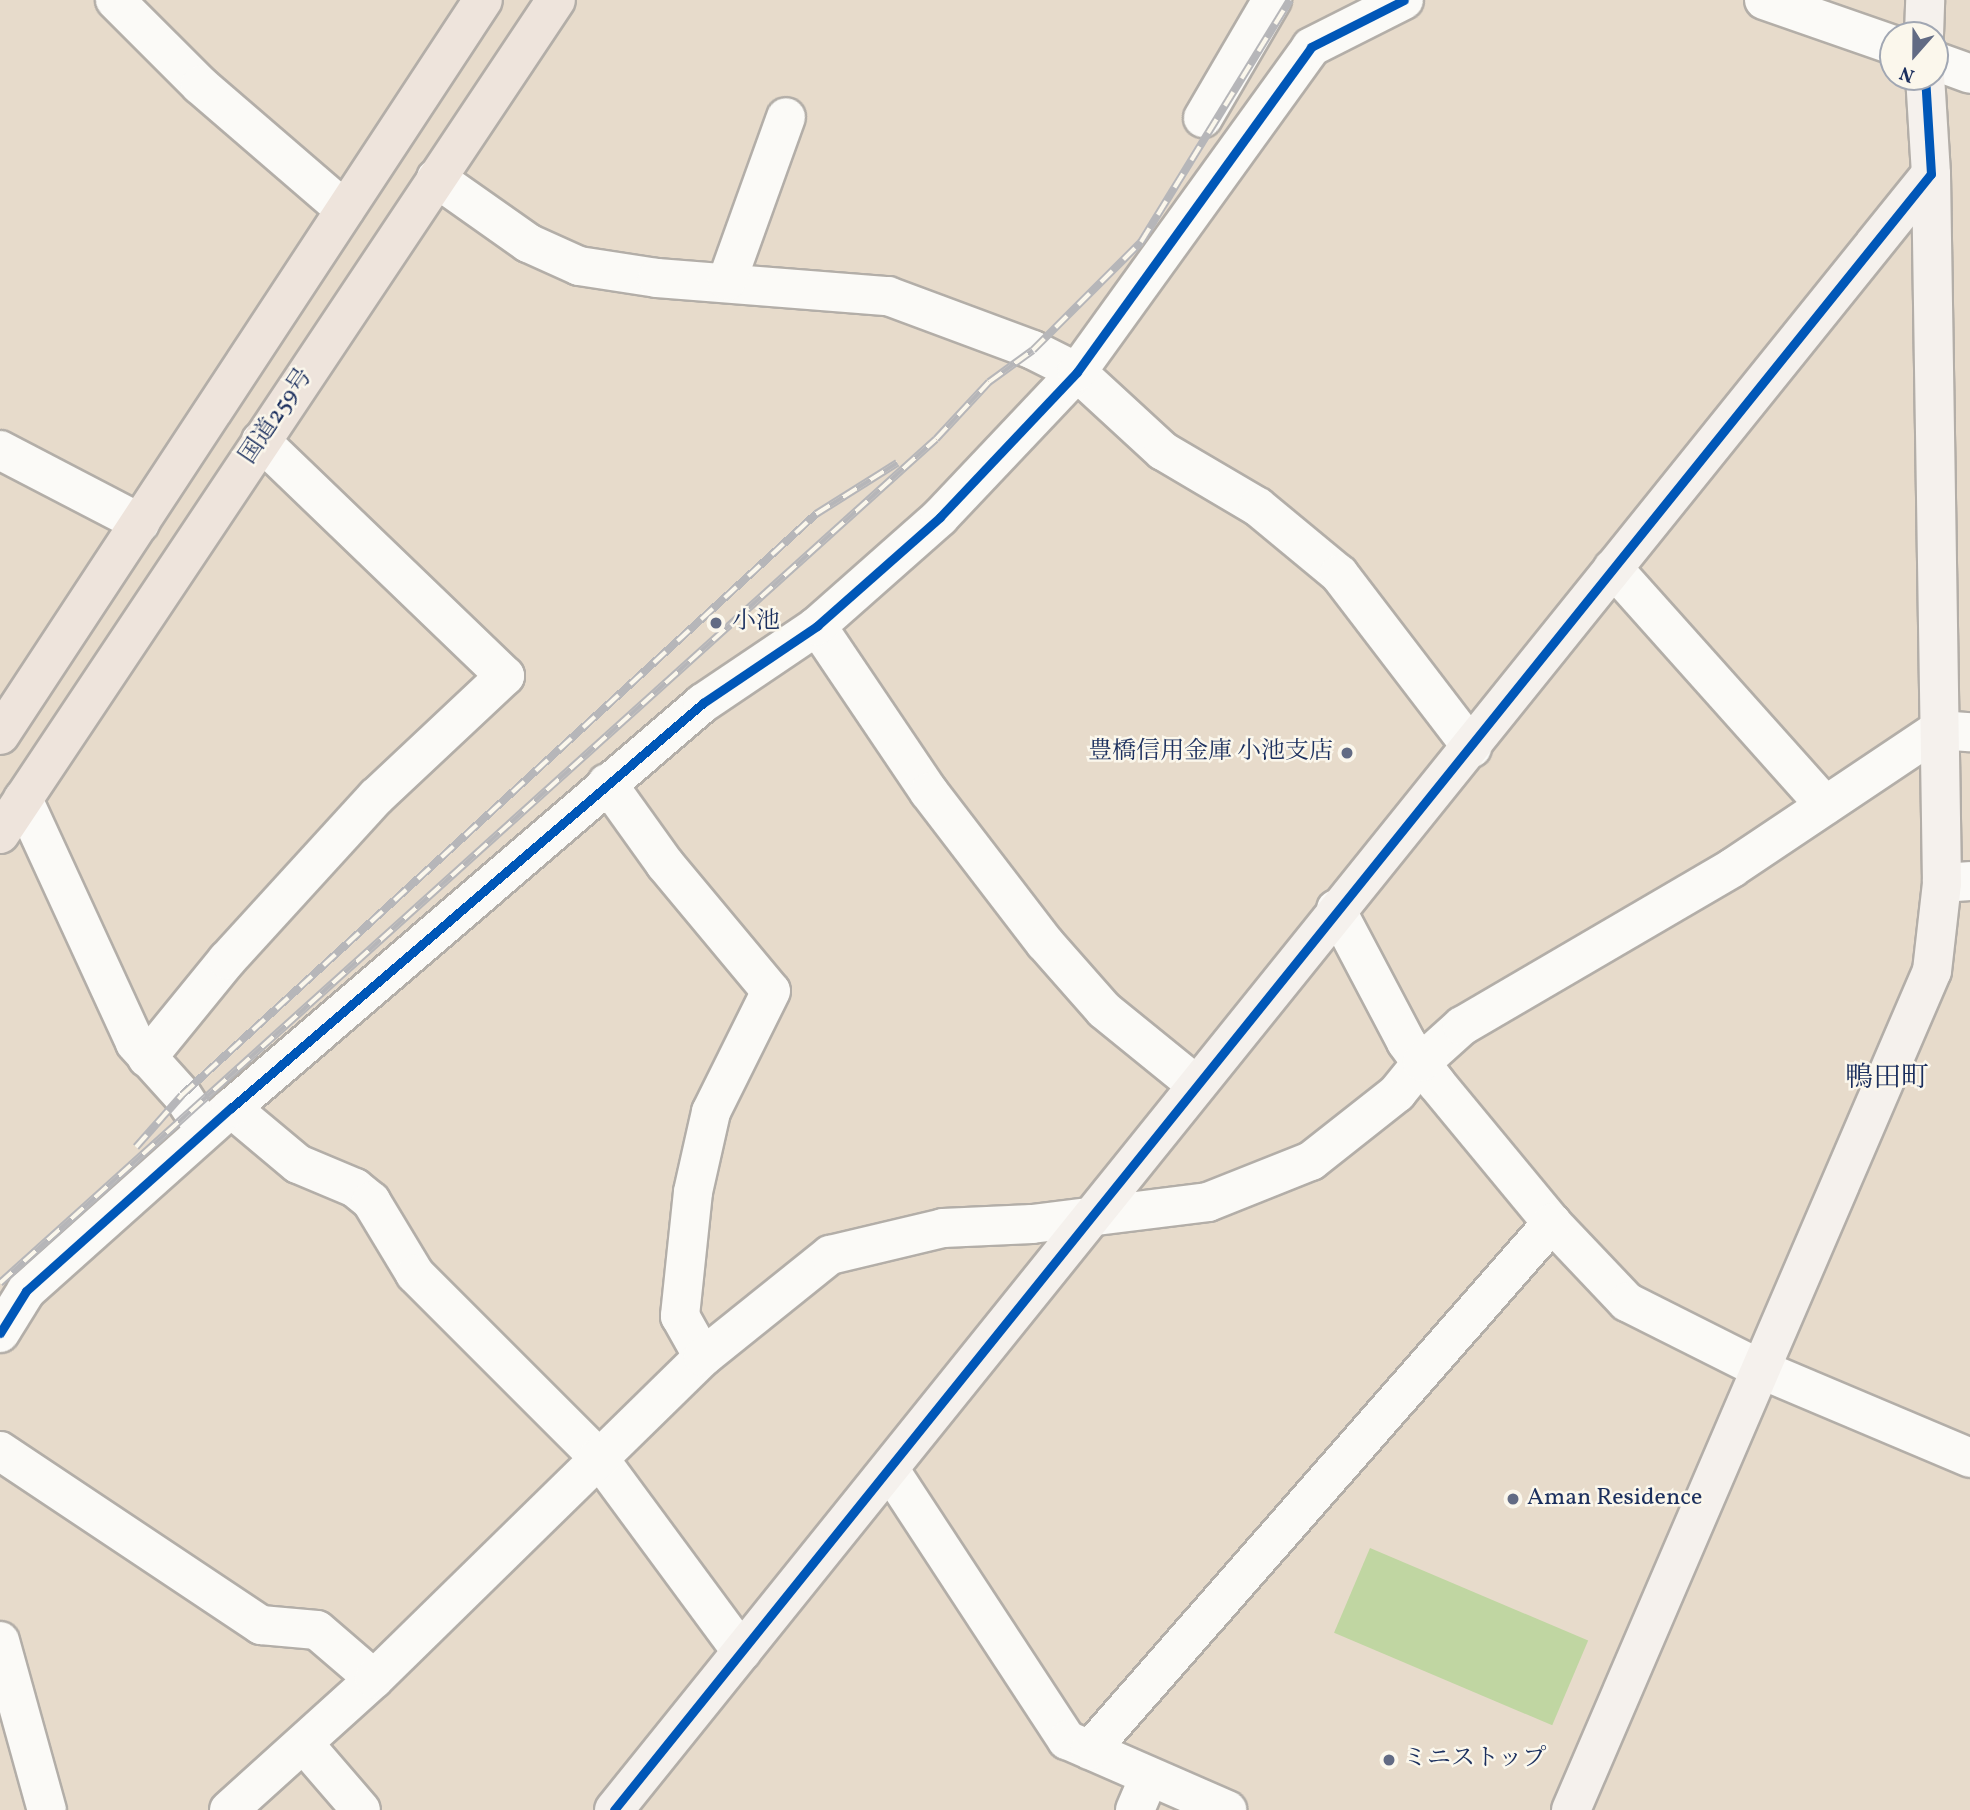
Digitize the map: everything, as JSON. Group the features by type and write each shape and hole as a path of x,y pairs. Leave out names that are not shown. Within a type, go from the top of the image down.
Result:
{"highway":[{"path":"0,735 483,0"},
{"name":"国道259号","path":"0,834 556,0"}],"street":[{"path":"115,0 200,85 345,210"},
{"path":"1203,118 1272,0"},
{"path":"0,1332 13,1283 218,1119 703,703 817,625 940,517 1077,372 1311,47 1404,0"},
{"path":"1764,0 1879,40"},
{"path":"1924,0 1924,21"},
{"path":"1949,66 1970,74"},
{"path":"1571,1810 1932,971 1956,882 1954,731 1926,91"},
{"path":"727,281 786,117"},
{"path":"614,1810 1097,1213 1195,1084 1336,909 1472,748 1613,568 1931,174"},
{"path":"436,178 528,243 579,266 657,278 727,281 888,296 1033,350 1077,372 1163,451 1258,507 1339,574 1472,748"},
{"path":"147,1058 227,960 376,797 506,677 261,441"},
{"path":"0,450 140,523"},
{"path":"1613,568 1825,805"},
{"path":"817,625 929,792 1045,943 1104,1010 1195,1084"},
{"path":"229,1810 374,1679 703,1357 830,1255 943,1228 1032,1224 1097,1213 1208,1202 1311,1161 1397,1093 1422,1062 1462,1026 1732,868 1825,805 1954,731"},
{"path":"607,783 665,864 771,990 711,1112 693,1192 680,1316 703,1357"},
{"path":"23,799 135,1043 147,1058 182,1095 218,1119 298,1164 355,1188 371,1201 415,1274 598,1457 742,1652"},
{"path":"1336,909 1422,1062 1552,1223 1627,1302 1762,1370 1970,1458"},
{"path":"1090,1750 1552,1223"},
{"path":"0,1451 261,1625 317,1630 374,1679"},
{"path":"890,1469 1066,1740 1090,1750 1142,1794 1227,1810"},
{"path":"0,1641 5,1679 47,1810"},
{"path":"303,1744 361,1810"}],"green space":[{"path":"1370,1548 1588,1641 1552,1725 1334,1633"}],"railway":[{"path":"0,1283 936,439 989,382 1033,350 1141,242 1290,0"},
{"path":"136,1147 182,1095 816,514 897,463"}],"cycle path":[{"path":"0,1333 26,1291 231,1108 703,703 817,626 940,517 1077,372 1311,47 1404,0"},
{"path":"614,1810 1931,174 1926,91"}],"place":[{"name":"小池","path":"716,623"},
{"name":"豊橋信用金庫 小池支店","path":"1347,753"},
{"name":"Aman Residence","path":"1513,1499"},
{"name":"ミニストップ","path":"1389,1760"}],"district":[{"name":"鴨田町","path":"1887,1079"}]}
